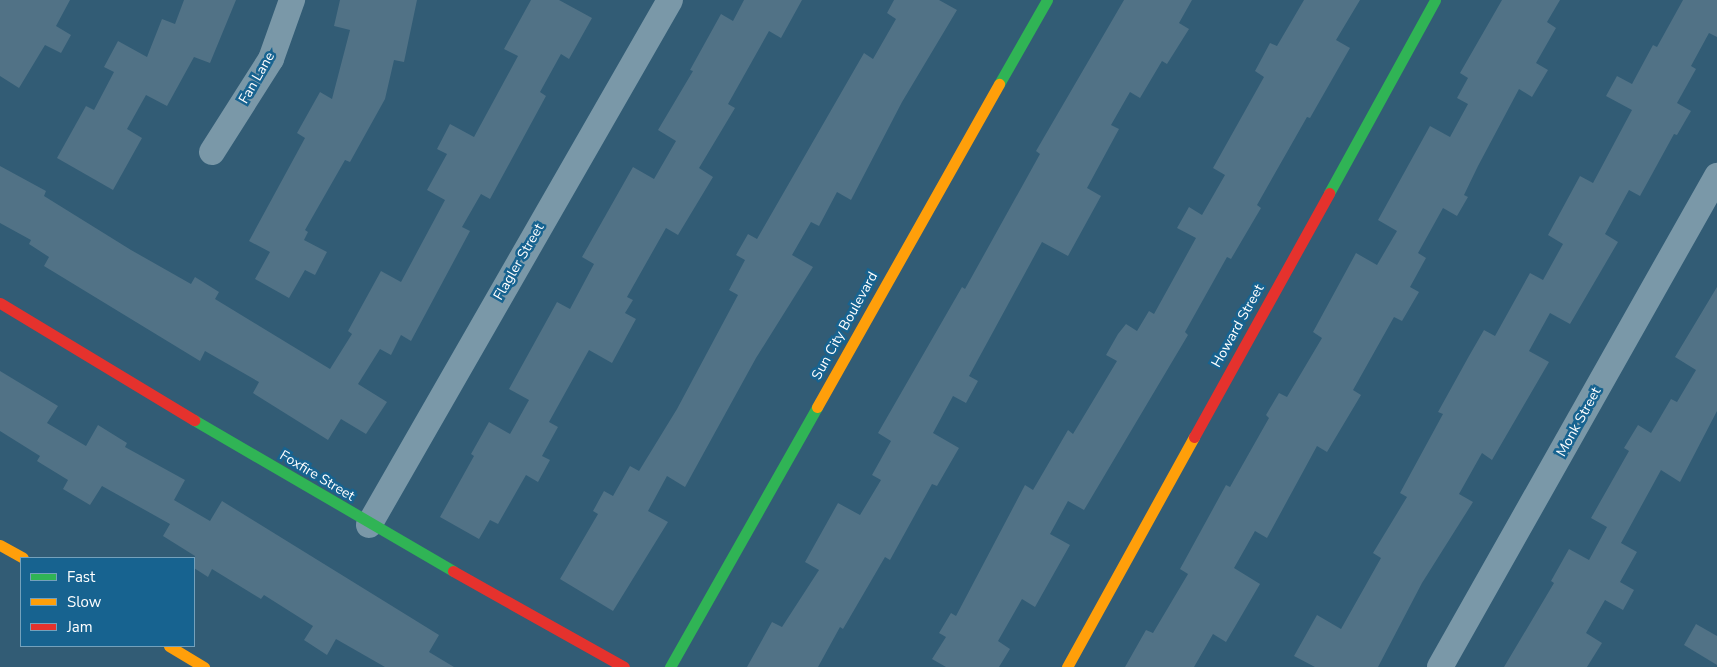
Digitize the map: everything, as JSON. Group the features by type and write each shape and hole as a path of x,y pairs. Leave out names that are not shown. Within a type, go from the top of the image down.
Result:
{"street":[{"name":"Fan Lane","path":"212,152 271,58 292,0"},
{"name":"Flagler Street","path":"369,524 670,0"},
{"name":"Sun City Boulevard","path":"670,667 1047,0"},
{"name":"Howard Street","path":"1067,667 1435,0"},
{"name":"Monk Street","path":"1440,667 1717,176"},
{"name":"Foxfire Street","path":"0,303 369,524 624,667"},
{"path":"0,545 21,557"},
{"path":"171,647 204,667"}],"building":[{"path":"0,0 70,0 56,26 71,35 61,53 45,45 19,88 0,76"},
{"path":"184,0 236,0 210,63 194,57 167,106 146,95 127,129 142,138 113,190 57,158 86,106 94,110 114,72 104,67 118,41 147,57 162,19 175,24"},
{"path":"340,0 417,0 404,62 394,60 385,99 350,162 345,160 305,230 308,232 304,240 327,252 315,275 305,270 289,298 255,279 270,252 249,241 305,138 297,133 320,92 332,99 350,30 334,26"},
{"path":"531,0 559,0 592,18 569,59 561,54 540,92 546,96 490,199 481,194 462,227 470,231 411,341 401,335 391,355 380,349 358,384 387,402 366,434 341,419 328,440 253,393 259,382 205,351 200,361 44,266 49,257 29,244 31,240 0,223 0,166 46,191 44,196 131,250 191,284 195,277 219,292 215,299 330,369 352,334 348,331 381,271 401,282 445,200 427,190 447,154 437,149 450,124 474,137 518,56 504,49"},
{"path":"744,0 802,0 781,38 769,31 728,104 735,108 699,168 713,177 678,235 666,228 627,297 633,300 625,313 636,319 612,363 589,350 549,422 558,427 542,456 550,460 538,482 526,475 498,524 490,520 479,539 440,517 474,456 471,454 489,422 510,434 529,400 509,389 557,302 570,309 594,264 582,257 633,167 654,179 676,141 658,130 693,71 690,70 721,14 733,21"},
{"path":"894,0 939,0 957,10 902,102 851,200 837,192 819,226 811,222 792,255 813,267 756,358 685,487 667,476 648,511 668,522 613,611 560,579 598,514 593,511 604,491 613,496 630,466 639,471 677,409 738,295 729,290 745,260 736,255 748,234 757,239 864,53 873,59 896,19 887,13"},
{"path":"1124,0 1192,0 1179,23 1189,29 1167,64 1162,61 1140,98 1130,92 1111,125 1119,129 1087,188 1101,196 1068,256 1042,242 969,376 978,381 966,403 953,396 933,433 959,448 937,486 932,484 890,560 885,557 843,629 840,627 818,667 747,667 772,622 782,627 819,570 805,562 838,503 860,515 881,480 872,475 891,441 878,433 962,287 965,289 1040,154 1036,151"},
{"path":"1304,0 1360,0 1336,40 1350,48 1310,118 1307,117 1257,205 1261,208 1231,259 1227,257 1185,332 1188,335 1084,510 1068,501 1050,534 1070,545 1035,607 1022,599 998,641 1010,649 999,667 946,667 932,659 946,637 939,633 951,613 956,616 1025,485 1033,490 1068,430 1073,434 1117,361 1106,355 1118,334 1126,324 1137,331 1149,311 1154,314 1196,238 1177,228 1189,207 1202,215 1225,175 1213,168 1264,77 1255,71 1270,43 1277,46"},
{"path":"1502,0 1560,0 1547,22 1556,28 1536,63 1548,70 1532,97 1519,89 1478,166 1464,195 1468,197 1457,216 1443,208 1418,253 1426,258 1410,287 1419,292 1402,321 1394,317 1353,390 1361,395 1327,452 1317,446 1267,538 1255,531 1234,568 1260,584 1226,642 1213,634 1194,667 1125,667 1146,630 1153,633 1188,574 1180,569 1226,485 1230,487 1269,418 1266,415 1279,393 1287,397 1322,338 1313,332 1356,253 1377,265 1397,231 1378,220 1430,126 1450,137 1468,104 1457,98 1468,78 1460,73"},
{"path":"1683,0 1717,0 1717,37 1709,33 1691,66 1696,69 1677,103 1691,111 1677,135 1674,134 1640,196 1629,190 1605,234 1618,242 1570,324 1550,313 1529,351 1549,362 1492,460 1482,453 1459,494 1473,502 1422,583 1378,667 1315,667 1294,656 1317,615 1341,629 1381,558 1373,553 1407,497 1400,493 1443,414 1438,412 1469,356 1484,330 1495,336 1530,273 1543,280 1563,244 1548,235 1580,176 1593,183 1632,110 1606,96 1617,76 1632,84 1653,45 1657,47"},
{"path":"1717,287 1717,411 1680,482 1661,470 1621,543 1637,552 1620,582 1634,590 1623,610 1605,600 1586,633 1602,643 1587,667 1504,667 1554,583 1551,581 1569,549 1589,560 1607,527 1591,518 1629,451 1624,448 1638,425 1651,433 1671,399 1677,402 1696,370 1675,357"},
{"path":"0,371 58,406 47,423 86,446 98,425 127,443 125,447 185,480 174,500 210,521 222,501 439,635 429,652 454,667 385,667 336,639 327,655 304,640 313,626 264,595 261,599 212,569 208,577 195,569 195,556 163,536 170,524 102,486 90,505 63,489 68,480 37,461 40,456 0,431"},
{"path":"1696,624 1717,636 1717,665 1684,645"}],"traffic: fast":[{"path":"999,84 1047,0"},
{"path":"1329,193 1435,0"},
{"path":"670,667 817,407"},
{"path":"194,420 453,571"}],"traffic: slow":[{"path":"817,407 999,84"},
{"path":"1067,667 1194,437"},
{"path":"0,545 21,557"},
{"path":"171,647 204,667"}],"traffic: jam":[{"path":"1194,437 1329,193"},
{"path":"0,303 194,420"},
{"path":"453,571 624,667"}]}
